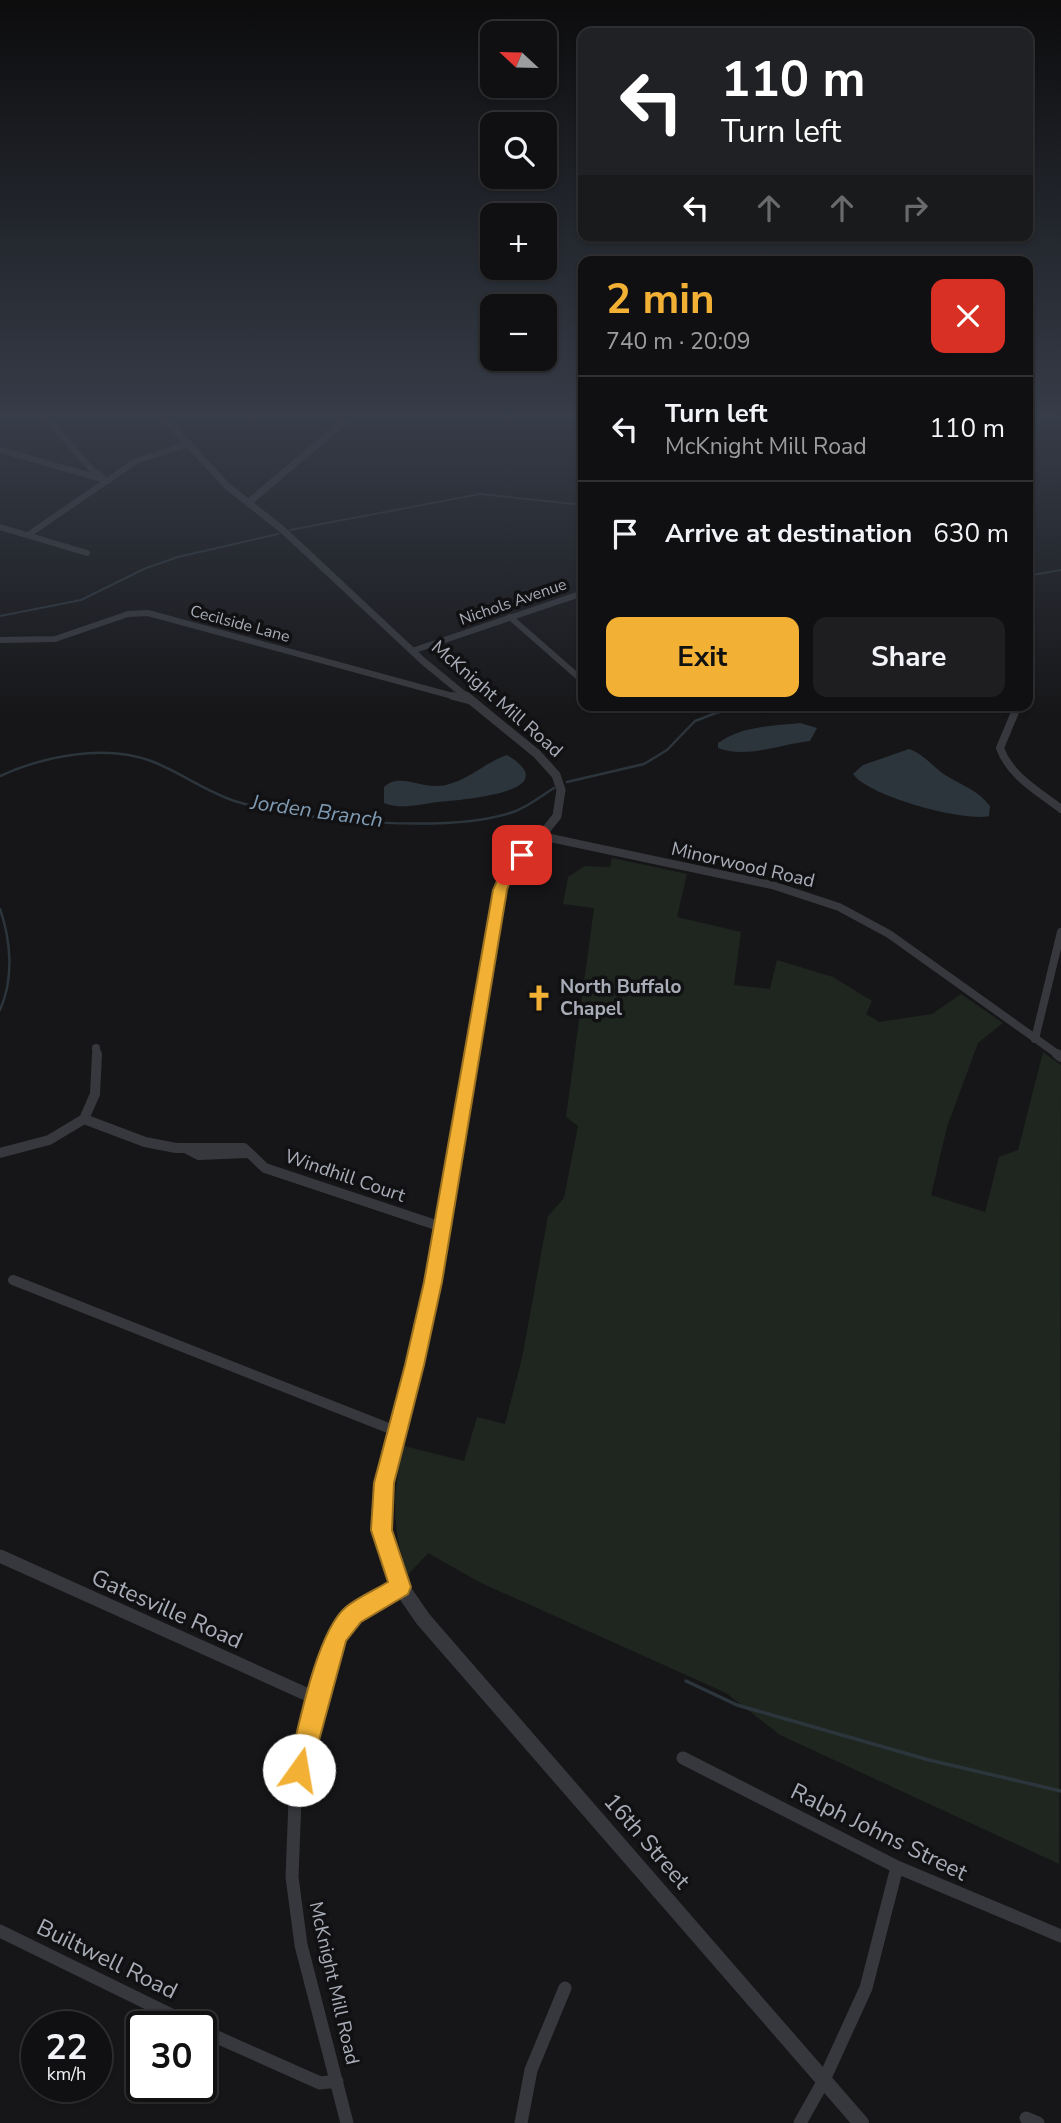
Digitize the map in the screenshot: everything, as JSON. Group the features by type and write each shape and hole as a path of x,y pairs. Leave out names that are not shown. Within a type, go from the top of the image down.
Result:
{"street":[{"path":"28,535 52,519"},
{"name":"McKnight Mill Road","path":"268,519 297,543 412,651 537,754 556,775 561,790 561,805 554,821 512,865 500,890 442,1227 415,1365 396,1431 380,1511 382,1530 401,1587 353,1615 343,1624 337,1636 317,1699 295,1800 293,1889 301,1945 347,2123"},
{"path":"0,527 87,553"},
{"name":"Nichols Avenue","path":"412,651 578,595"},
{"name":"Cecilside Lane","path":"0,640 55,639 128,614 148,613 472,701"},
{"path":"510,617 578,677"},
{"path":"1015,711 1000,748 1001,755 1012,768 1061,808"},
{"name":"Minorwood Road","path":"541,836 772,885 822,900 889,934 1061,1057"},
{"path":"1035,1039 1061,932"},
{"path":"0,1153 49,1140 84,1119 94,1104 96,1094 99,1069 96,1048"},
{"name":"Windhill Court","path":"84,1119 145,1142 187,1149 198,1155 247,1150 265,1168 442,1227"},
{"path":"13,1280 396,1431"},
{"name":"Gatesville Road","path":"0,1556 317,1699"},
{"name":"16th Street","path":"401,1587 452,1654 485,1687 861,2123"},
{"name":"Ralph Johns Street","path":"682,1758 897,1867 1061,1936"},
{"path":"800,2123 823,2082 866,1988 897,1867"},
{"name":"Builtwell Road","path":"0,1931 163,2011"},
{"path":"521,2123 531,2070 565,1988"},
{"path":"217,2037 320,2083 337,2081"}],"shaded area":[{"path":"800,723 817,728 810,741 740,752 718,748 718,743 737,733"},
{"path":"909,749 980,796 990,806 989,816 959,815 917,806 877,791 853,774 863,765"},
{"path":"507,755 523,768 525,778 518,786 503,792 411,806 384,803 384,787 390,783 402,781 430,786 447,785"},
{"path":"612,858 687,874 677,917 741,932 734,985 770,989 777,960 833,977 872,1001 866,1014 879,1022 932,1014 961,994 1003,1023 978,1043 947,1127 931,1195 985,1212 999,1157 1018,1150 1043,1052 1061,1065 1059,1864 780,1735 726,1693 479,1582 428,1553 408,1575 402,1558 395,1511 397,1480 404,1446 464,1461 477,1417 505,1424 522,1358 548,1216 564,1198 578,1126 566,1117 594,908 563,904 568,877 585,866 610,867"}],"waterway":[{"path":"290,530 348,519"},
{"path":"0,616 81,600 146,568 178,557 278,534"},
{"name":"Jorden Branch","path":"1033,575 1061,570"},
{"name":"Jorden Branch","path":"567,782 644,764 667,750 695,721 724,711"},
{"name":"Jorden Branch","path":"0,776 55,758 114,753 151,761 227,798 266,809 337,819 415,824 486,819 513,812 554,788"},
{"name":"Jorden Branch","path":"0,909 9,947 9,972 0,1010"},
{"path":"686,1681 737,1705 929,1760 1061,1791"}],"place":[{"name":"North Buffalo Chapel","path":"539,998"}],"route":[{"path":"299,1770 317,1699 343,1624 381,1597 401,1587 382,1530 380,1511 384,1483 415,1365 433,1282 456,1161 500,890 506,874 522,855"}]}
